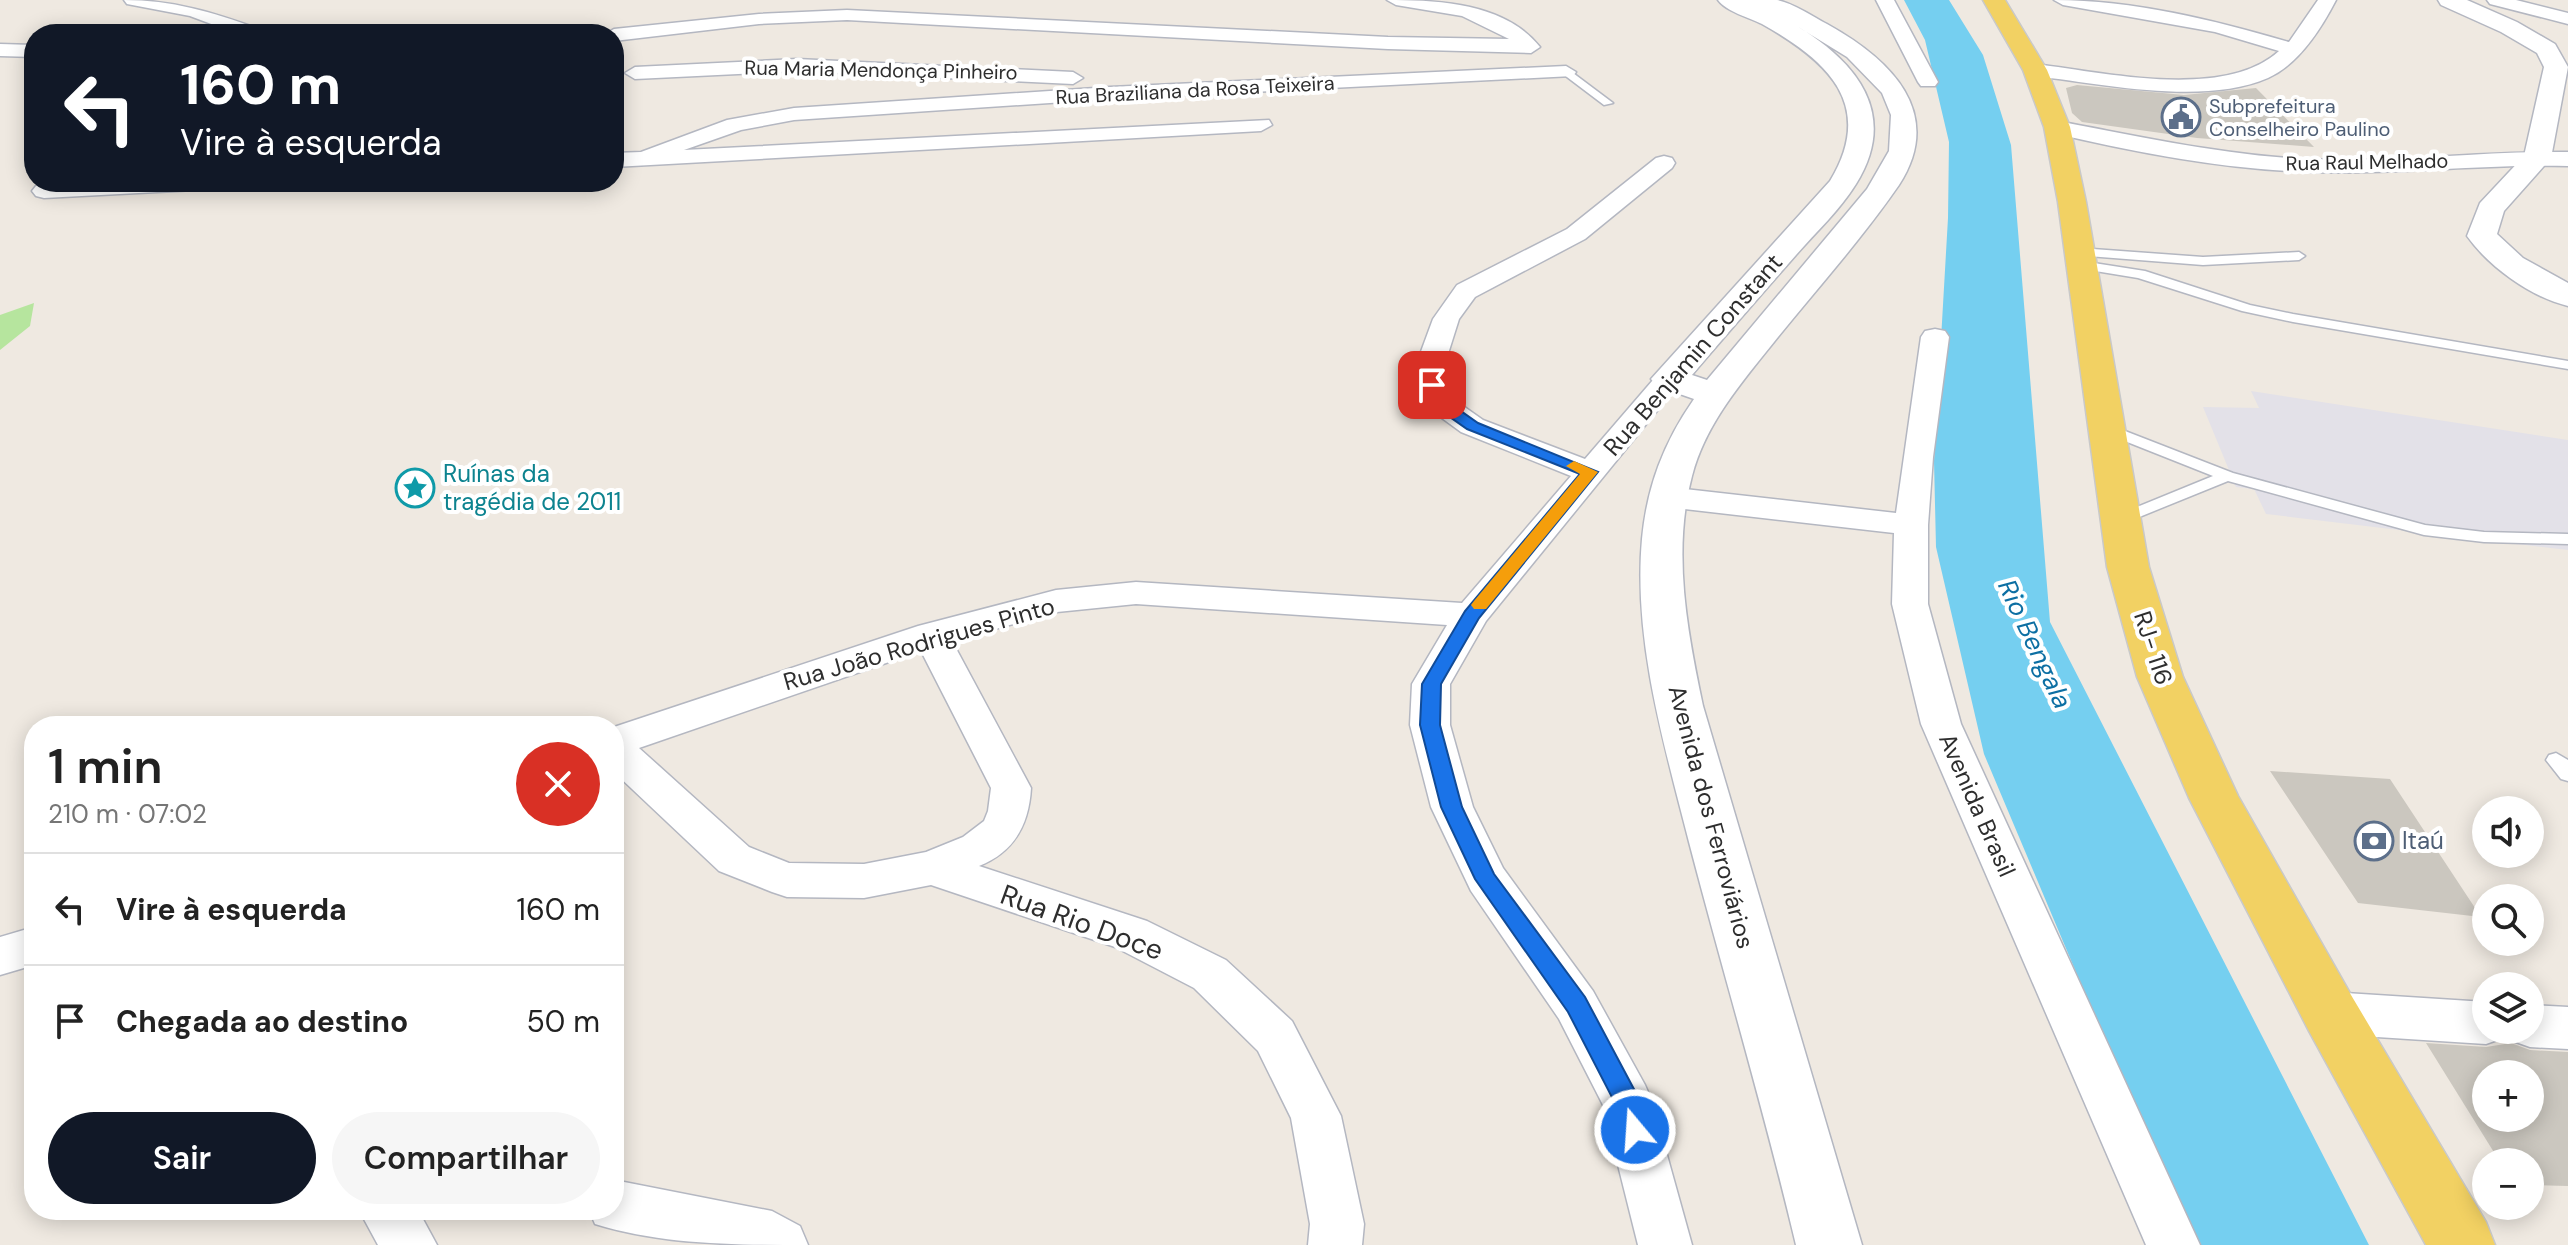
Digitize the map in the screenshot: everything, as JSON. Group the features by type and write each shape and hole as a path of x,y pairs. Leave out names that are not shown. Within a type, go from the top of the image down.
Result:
{"main road":[{"name":"Rua Benjamin Constant","path":"1669,379 1841,186 1857,158 1863,128 1858,103 1844,78 1825,56 1786,29 1729,0"},
{"name":"Avenida dos Ferroviários","path":"1760,0 1836,38 1879,74 1892,91 1902,114 1906,140 1898,162 1872,201 1714,394 1685,444 1667,497 1662,582 1677,702 1812,1174 1829,1245"},
{"name":"RJ- 116","path":"1994,0 2035,70 2057,127 2128,567 2160,677 2214,798 2330,1013 2462,1245"},
{"path":"2449,0 2509,27 2547,49 2556,67 2537,158 2490,209 2482,236 2512,265 2568,296"},
{"path":"1669,379 1714,394"}],"street":[{"path":"133,0 172,7 224,24"},
{"path":"1396,0 1485,16 1506,26 1566,72"},
{"path":"1885,0 1906,33 1928,82"},
{"path":"2063,0 2299,41"},
{"path":"2035,70 2135,80 2199,83 2239,80 2262,73 2299,41 2320,15 2327,0"},
{"path":"2496,0 2568,19"},
{"path":"171,24 172,7"},
{"path":"624,34 759,19 872,16 1247,36 1529,45"},
{"path":"0,50 24,51"},
{"name":"Rua Maria Mendonça Pinheiro","path":"635,73 797,65 1041,74 1173,90"},
{"name":"Rua Braziliana da Rosa Teixeira","path":"643,159 717,127 752,118 1173,90 1566,72"},
{"name":"Rua Braziliana da Rosa Teixeira","path":"624,160 1261,125"},
{"name":"Rua Raul Melhado","path":"2057,127 2211,156 2278,164 2342,166 2568,159"},
{"path":"1590,472 1472,426 1445,407 1432,385 1433,357 1446,319 1466,291 1576,234 1664,163"},
{"name":"Avenida Brasil","path":"1935,337 1917,457 1911,525 1910,604 1941,724 2173,1245"},
{"name":"Rua Benjamin Constant","path":"1665,1245 1627,1101 1576,1005 1486,879 1452,807 1430,725 1431,684 1471,615 1669,379"},
{"path":"1667,497 1911,525"},
{"name":"Rua João Rodrigues Pinto","path":"624,739 931,635 1056,601 1136,593 1471,615"},
{"path":"624,758 734,859 787,880 864,881 931,868 978,849 1000,831 1009,811 1011,788 931,635"},
{"name":"Rua Rio Doce","path":"931,868 1131,934 1210,974 1275,1036 1316,1116 1337,1224 1335,1245"},
{"path":"0,956 24,949"},
{"path":"2330,1013 2472,1022"},
{"path":"2544,1027 2568,1028"},
{"path":"624,1208 772,1238 781,1245"},
{"path":"393,1220 410,1245"}],"lane":[{"path":"1566,72 1608,103"},
{"path":"2080,258 2203,261 2299,256"},
{"path":"2080,258 2247,308 2568,365"},
{"path":"2107,429 2227,476 2424,530 2484,537 2568,539"},
{"path":"2121,519 2227,476"}],"shaded area":[{"path":"2251,391 2568,440 2568,550 2266,514 2254,489 2236,487 2203,407 2259,408"}],"green space":[{"path":"34,303 30,326 0,350 0,315"}],"water":[{"name":"Rio Bengala","path":"1904,0 1949,0 1983,55 2011,145 2050,622 2369,1245 2191,1245 1984,754 1936,547 1934,461 1948,218 1949,142 1925,40"}],"building":[{"name":"Subprefeitura Conselheiro Paulino","path":"2077,85 2184,95 2256,88 2314,147 2197,138 2082,122 2072,113 2066,88"},
{"name":"Itaú","path":"2270,771 2390,779 2472,903 2472,916 2358,903"},
{"path":"2426,1043 2486,1047 2514,1044 2530,1050 2568,1052 2568,1186 2544,1185 2544,1148 2491,1148 2481,1132 2544,1132 2544,1060 2472,1060 2472,1117"}],"slow traffic":[{"path":"1480,605 1590,472 1574,466"}],"place":[{"name":"Subprefeitura Conselheiro Paulino","path":"2181,117"},
{"name":"Ruínas da tragédia de 2011","path":"415,488"},
{"name":"Itaú","path":"2374,841"}],"route":[{"path":"1432,385 1445,407 1472,426 1590,472 1471,615 1431,684 1430,725 1452,807 1486,879 1576,1005 1627,1101 1635,1130"}]}
